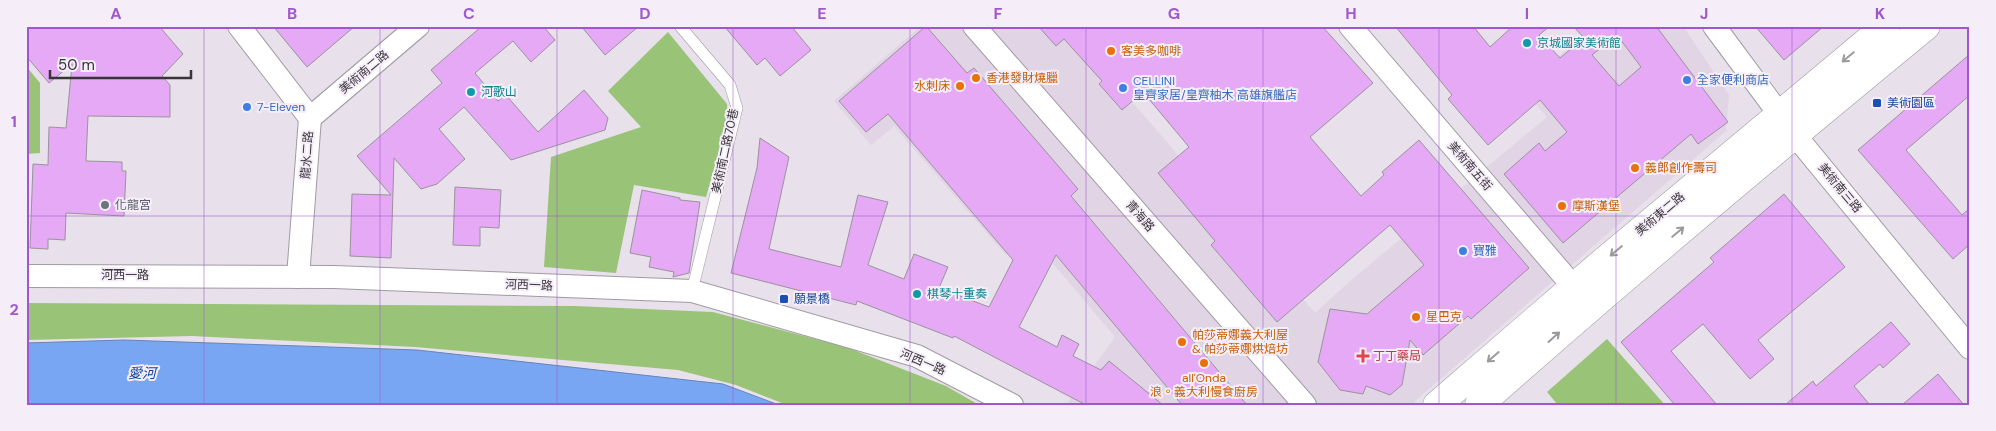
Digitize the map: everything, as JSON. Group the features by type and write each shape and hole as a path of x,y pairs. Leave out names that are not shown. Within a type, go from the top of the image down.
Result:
{"street":[{"name":"龍水二路","path":"239,26 310,118 298,277"},
{"name":"美術南二路","path":"310,118 418,26"},
{"name":"青海路","path":"974,26 1305,405"},
{"name":"美術南五街","path":"1350,26 1582,296"},
{"name":"美術南三路","path":"1714,26 1787,124 1970,348"},
{"name":"美術東二路","path":"1437,405 1582,296 1787,124 1886,26"},
{"name":"美術東二路","path":"1787,124 1926,26"},
{"name":"河西一路","path":"26,276 298,277 692,291 916,356 1012,405"},
{"name":"美術東二路","path":"1479,405 1582,296"}],"lane":[{"name":"美術南二路70巷","path":"680,26 730,85 737,108 692,291"}],"shaded area":[{"path":"921,26 1212,26 1216,30 1133,103 1315,313 1349,282 1547,117 1521,87 1596,26 1683,26 1729,95 1726,131 1414,402 1416,405 1066,405 1115,337 1030,236 1006,255 894,126 871,145 834,101"}],"green space":[{"path":"668,32 727,104 728,120 706,197 634,185 616,273 544,267 551,157 641,127 608,91"},
{"path":"26,66 40,83 40,153 26,154"},
{"path":"26,303 575,306 713,312 846,347 946,386 979,405 787,405 736,385 678,370 415,347 192,336 26,340"},
{"path":"1607,339 1665,405 1558,405 1547,392"}],"water":[{"name":"愛河","path":"124,340 417,350 723,384 779,405 26,405 26,343"}],"building":[{"path":"31,26 159,26 183,54 162,76 170,85 170,117 88,116 86,161 122,162 122,171 126,171 124,216 66,213 65,240 48,239 48,249 30,248 33,164 48,165 49,127 66,128 72,64 49,83 26,56 26,30"},
{"path":"273,26 355,26 307,67"},
{"path":"482,26 543,26 555,40 531,62 513,41 475,73 498,101 506,95 538,132 584,90 608,118 605,130 511,160 464,107 439,129 465,159 437,184 421,189 394,158 391,258 350,256 352,194 391,195 357,156 442,83 431,70"},
{"path":"581,26 639,26 605,55"},
{"path":"724,26 791,26 811,50 780,76 765,58 757,65"},
{"path":"926,26 967,73 974,68 1078,189 1071,196 1247,405 1182,405 1056,255 1019,327 1057,347 1062,335 1079,344 1073,356 1101,370 1109,361 1163,405 1086,405 954,336 953,338 857,301 856,305 731,273 757,168 760,138 789,157 769,249 841,267 858,195 888,202 868,265 904,279 914,254 948,267 939,288 989,307 1013,260 888,114 866,132 839,101"},
{"path":"1038,26 1322,26 1373,83 1310,137 1361,196 1384,175 1382,172 1419,140 1529,268 1471,319 1468,316 1423,355 1410,340 1402,385 1390,395 1366,386 1363,394 1340,390 1318,362 1330,309 1367,314 1424,265 1390,225 1277,322 1211,245 1215,241 1158,173 1189,147 1143,92 1122,110 1099,84 1102,81 1064,39 1056,46"},
{"path":"1395,26 1473,26 1490,47 1513,26 1550,26 1539,35 1560,58 1584,38 1573,26 1656,26 1728,122 1698,144 1691,134 1563,243 1504,174 1539,143 1545,151 1567,132 1540,100 1488,145 1448,99 1452,95","holes":["1617,35 1641,67 1619,86 1592,55"]},
{"path":"1755,26 1824,26 1784,60"},
{"path":"1970,54 1970,95 1906,150 1962,215 1970,208 1970,244 1953,259 1858,150"},
{"path":"455,187 501,190 499,228 480,227 480,246 453,245"},
{"path":"642,190 680,198 680,200 700,202 689,273 673,277 674,272 649,267 651,257 630,253"},
{"path":"1784,194 1845,267 1758,340 1774,359 1750,379 1703,324 1671,351 1717,405 1675,405 1621,342 1714,262 1710,258"},
{"path":"1891,322 1910,344 1883,368 1880,364 1854,386 1870,405 1785,405 1813,381 1816,386"},
{"path":"1938,374 1964,405 1902,405"}],"place":[{"name":"京城國家美術館","path":"1527,43"},
{"name":"客美多咖啡","path":"1111,51"},
{"name":"香港發財燒臘","path":"976,78"},
{"name":"全家便利商店","path":"1687,80"},
{"name":"水刺床","path":"960,86"},
{"name":"CELLINI 皇齊家居/皇齊柚木 高雄旗艦店","path":"1123,88"},
{"name":"河歌山","path":"471,92"},
{"name":"美術園區","path":"1877,103"},
{"name":"7-Eleven","path":"247,107"},
{"name":"義郎創作壽司","path":"1635,168"},
{"name":"化龍宮","path":"105,205"},
{"name":"摩斯漢堡","path":"1562,206"},
{"name":"寶雅","path":"1463,251"},
{"name":"棋琴十重奏","path":"917,294"},
{"name":"願景橋","path":"784,299"},
{"name":"星巴克","path":"1416,317"},
{"name":"帕莎蒂娜義大利屋 & 帕莎蒂娜烘焙坊","path":"1182,342"},
{"name":"丁丁藥局","path":"1363,356"},
{"name":"all'Onda 浪。義大利慢食廚房","path":"1204,363"}]}
